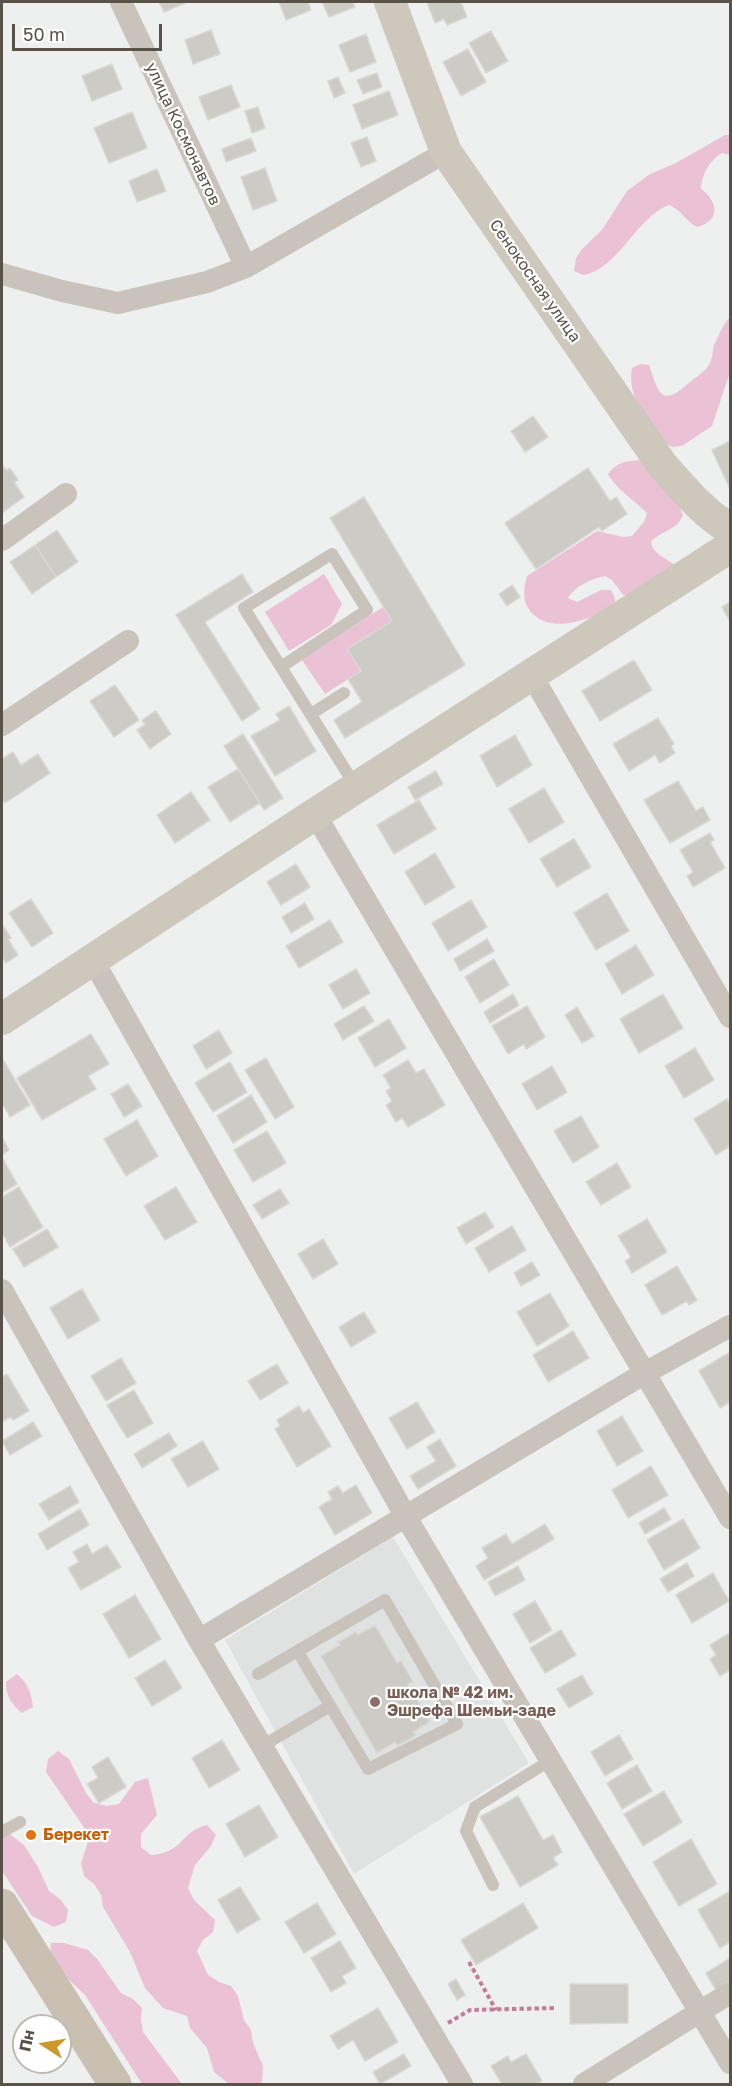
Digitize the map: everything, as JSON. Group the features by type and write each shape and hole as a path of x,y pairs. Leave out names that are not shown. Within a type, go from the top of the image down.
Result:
{"main road":[{"name":"Сенокосная улица","path":"390,2 446,152 663,466 692,500 730,528"},
{"path":"2,1019 356,787 730,547"},
{"path":"2,1905 115,2085"}],"street":[{"name":"улица Космонавтов","path":"120,2 246,267"},
{"path":"2,274 62,291 118,303 207,282 246,267 446,152"},
{"path":"2,540 66,494"},
{"path":"2,725 128,641"},
{"path":"531,674 730,1017"},
{"path":"315,814 730,1518"},
{"path":"93,960 406,1517 730,2063"},
{"path":"2,1290 199,1640 462,2085"},
{"path":"199,1640 645,1373 730,1326"},
{"path":"584,2085 730,1993"}],"lane":[{"path":"281,667 367,610 332,554 244,608 356,787"},
{"path":"310,714 344,693"},
{"path":"258,1674 385,1600 457,1724 368,1769 298,1652"},
{"path":"262,1746 330,1706"},
{"path":"493,1885 466,1831 475,1807 551,1760"},
{"path":"2,1832 20,1822"}],"path":[{"path":"469,1962 496,2010"},
{"path":"431,2033 470,2010 556,2008"}],"shaded area":[{"path":"725,135 730,135 730,155 722,153 714,159 707,168 701,184 701,189 714,205 713,216 710,220 697,227 669,205 646,221 606,264 583,275 574,271 576,258 602,230 627,191 650,174 676,163"},
{"path":"730,318 730,372 712,426 682,446 673,447 665,444 646,418 636,399 631,379 632,368 640,364 649,365 662,394 667,396 673,394 701,374 708,366 712,359 714,345 723,326"},
{"path":"641,460 683,515 677,524 651,542 657,553 674,565 632,595 623,595 612,580 605,576 594,579 575,590 568,598 577,602 601,590 611,590 615,598 614,607 574,622 563,624 543,621 527,606 524,597 527,576 597,531 623,537 632,536 644,522 647,513 620,489 608,474 622,463"},
{"path":"324,574 342,604 331,625 289,651 265,612"},
{"path":"383,607 392,621 347,649 361,671 325,694 302,660"},
{"name":"школа № 42 им. Эшрефа Шемьи-заде","path":"393,1537 529,1763 354,1874 225,1640"},
{"path":"17,1674 28,1689 33,1707 22,1713 10,1699 6,1687 6,1682"},
{"path":"58,1751 69,1759 86,1793 94,1803 107,1806 119,1804 135,1782 148,1778 157,1815 141,1834 141,1847 151,1855 170,1850 192,1832 207,1825 216,1835 211,1846 195,1865 188,1888 194,1900 215,1920 213,1932 203,1940 197,1951 208,1975 231,1986 238,1996 244,2020 251,2030 253,2043 263,2066 262,2084 229,2084 214,2072 207,2048 190,2028 187,2016 163,2008 145,1988 130,1952 103,1907 101,1895 94,1884 84,1876 81,1863 89,1838 46,1772 48,1759"},
{"path":"2,1822 3,1829 24,1845 49,1891 60,1899 68,1910 66,1922 54,1927 32,1916 2,1871"},
{"path":"51,1943 64,1943 88,1950 97,1959 121,1993 133,1999 142,2008 143,2032 182,2084 142,2084 85,1995 66,1977 50,1956"}],"building":[{"path":"159,2 188,2 164,12"},
{"path":"279,2 308,2 311,10 286,20"},
{"path":"322,2 353,2 355,7 329,17"},
{"path":"427,2 461,2 467,17 447,25 444,19 435,23"},
{"path":"211,30 220,54 193,64 185,40"},
{"path":"491,31 508,61 486,73 469,43"},
{"path":"366,34 376,62 350,72 339,45"},
{"path":"468,49 486,82 461,96 443,62"},
{"path":"112,64 122,89 92,101 82,76"},
{"path":"377,73 382,87 363,94 357,80"},
{"path":"338,77 345,93 334,98 328,81"},
{"path":"231,85 240,107 208,120 199,97"},
{"path":"389,91 398,115 362,129 353,105"},
{"path":"258,107 265,128 252,133 245,111"},
{"path":"132,112 147,148 109,163 94,128"},
{"path":"367,137 376,161 361,167 351,143"},
{"path":"251,138 256,151 226,162 222,149"},
{"path":"265,168 277,201 253,210 241,177"},
{"path":"157,169 166,191 137,202 129,181"},
{"path":"533,416 548,437 525,452 511,431"},
{"path":"730,441 730,489 712,450"},
{"path":"2,464 6,470 10,468 18,480 14,482 24,497 2,513"},
{"path":"588,468 610,501 616,497 627,514 602,531 599,527 536,569 505,523"},
{"path":"364,497 465,665 345,738 334,720 362,702 348,679 361,671 347,649 392,621 330,518"},
{"path":"57,530 78,562 56,577 35,545"},
{"path":"35,545 56,577 32,594 10,562"},
{"path":"242,574 253,592 205,622 260,709 242,721 176,615"},
{"path":"512,585 520,597 507,606 499,594"},
{"path":"730,602 730,622 722,607"},
{"path":"634,660 652,690 600,721 582,691"},
{"path":"115,685 139,720 114,737 90,701"},
{"path":"289,706 316,751 275,776 251,736 280,720 276,714"},
{"path":"156,711 171,734 150,749 137,730 145,725 142,720"},
{"path":"658,718 674,744 671,746 675,753 660,763 655,755 629,771 613,744"},
{"path":"243,734 283,798 264,810 224,746"},
{"path":"515,735 532,765 497,787 480,756"},
{"path":"13,752 21,765 38,754 50,773 5,803 2,798 2,759"},
{"path":"238,769 260,803 230,822 208,787"},
{"path":"436,771 443,784 415,800 408,787"},
{"path":"678,781 696,811 703,807 710,820 670,843 644,800"},
{"path":"544,788 564,822 529,843 509,809"},
{"path":"191,792 210,820 175,843 157,815"},
{"path":"419,800 436,829 394,854 377,825"},
{"path":"710,833 714,840 710,842 725,868 693,887 687,876 693,872 680,850"},
{"path":"574,839 591,867 557,887 540,859"},
{"path":"435,853 455,887 425,905 405,872"},
{"path":"296,864 310,887 281,905 267,882"},
{"path":"607,893 629,931 596,950 574,913"},
{"path":"31,899 53,933 32,947 9,913"},
{"path":"471,900 487,927 448,951 432,923"},
{"path":"305,903 314,919 291,933 282,917"},
{"path":"330,920 343,942 299,968 286,946"},
{"path":"2,924 18,955 6,963 2,960"},
{"path":"487,939 494,951 460,971 454,959"},
{"path":"636,945 654,975 622,994 605,964"},
{"path":"494,959 509,985 480,1003 465,977"},
{"path":"356,969 370,993 343,1009 329,985"},
{"path":"513,994 519,1005 490,1023 484,1012"},
{"path":"663,994 683,1028 639,1053 620,1019"},
{"path":"364,1006 374,1021 343,1040 334,1024"},
{"path":"527,1006 545,1037 526,1049 524,1044 508,1054 492,1026"},
{"path":"577,1007 594,1036 582,1043 565,1015"},
{"path":"389,1019 406,1048 375,1067 358,1038"},
{"path":"219,1030 232,1053 206,1069 193,1046"},
{"path":"91,1034 109,1064 88,1076 96,1089 42,1120 17,1078"},
{"path":"695,1048 714,1080 684,1098 665,1066"},
{"path":"2,1058 30,1105 10,1117 2,1103"},
{"path":"266,1058 294,1107 275,1119 245,1070"},
{"path":"408,1060 416,1073 424,1069 445,1105 408,1127 402,1118 396,1122 386,1105 392,1101 386,1091 391,1088 383,1075"},
{"path":"230,1062 247,1092 213,1112 195,1083"},
{"path":"552,1066 567,1092 537,1110 522,1084"},
{"path":"128,1084 142,1106 124,1117 111,1094"},
{"path":"251,1095 267,1122 233,1143 217,1116"},
{"path":"727,1099 730,1105 730,1146 716,1155 694,1119"},
{"path":"581,1116 599,1147 573,1163 554,1131"},
{"path":"137,1120 158,1156 126,1176 104,1139"},
{"path":"267,1131 286,1163 253,1182 234,1150"},
{"path":"2,1137 9,1150 2,1155"},
{"path":"2,1157 17,1184 2,1193"},
{"path":"617,1163 631,1187 601,1205 586,1182"},
{"path":"19,1187 43,1227 10,1247 2,1233 2,1197"},
{"path":"176,1187 197,1222 165,1240 144,1206"},
{"path":"280,1189 289,1203 262,1219 253,1205"},
{"path":"485,1212 494,1227 466,1244 457,1228"},
{"path":"647,1219 667,1252 632,1273 625,1261 631,1257 618,1236"},
{"path":"512,1226 526,1250 489,1272 475,1248"},
{"path":"47,1229 58,1247 24,1267 13,1249"},
{"path":"323,1239 338,1264 313,1279 298,1254"},
{"path":"532,1262 540,1275 521,1286 514,1273"},
{"path":"677,1266 697,1300 689,1305 687,1301 662,1315 645,1285"},
{"path":"82,1289 100,1320 68,1339 50,1308"},
{"path":"550,1293 569,1326 537,1346 517,1312"},
{"path":"364,1312 376,1332 351,1347 339,1327"},
{"path":"573,1331 589,1358 548,1382 533,1355"},
{"path":"730,1352 730,1402 720,1408 699,1371"},
{"path":"121,1358 136,1383 106,1401 91,1376"},
{"path":"277,1364 288,1383 260,1400 248,1381"},
{"path":"7,1374 29,1411 13,1420 11,1417 2,1422 2,1377"},
{"path":"134,1390 153,1423 127,1438 107,1405"},
{"path":"417,1402 435,1432 407,1449 389,1418"},
{"path":"299,1406 303,1413 309,1409 331,1446 297,1467 275,1429 280,1426 277,1420"},
{"path":"622,1416 643,1451 617,1466 597,1431"},
{"path":"33,1422 42,1436 10,1455 2,1441"},
{"path":"169,1433 177,1446 142,1468 134,1454"},
{"path":"440,1439 456,1466 418,1489 410,1476 436,1461 427,1447"},
{"path":"203,1441 219,1469 188,1487 171,1459"},
{"path":"651,1466 668,1495 628,1518 612,1490"},
{"path":"356,1485 372,1513 335,1535 319,1507 332,1499 328,1492 338,1486 343,1493"},
{"path":"70,1486 79,1502 49,1520 39,1504"},
{"path":"664,1508 671,1519 645,1534 639,1523"},
{"path":"80,1509 89,1525 47,1550 38,1534"},
{"path":"683,1519 700,1548 664,1570 647,1540"},
{"path":"545,1524 554,1539 484,1580 476,1566 488,1558 482,1548 506,1534 512,1544"},
{"path":"87,1544 92,1554 107,1545 121,1567 81,1590 68,1568 79,1562 73,1552"},
{"path":"687,1563 694,1576 668,1592 660,1579"},
{"path":"518,1566 525,1580 495,1596 488,1582"},
{"path":"713,1573 729,1601 692,1623 676,1595"},
{"path":"135,1595 161,1639 129,1658 103,1614"},
{"path":"535,1601 552,1630 530,1643 513,1614"},
{"path":"375,1625 397,1663 401,1661 413,1682 408,1684 430,1722 413,1732 416,1735 397,1746 395,1742 377,1753 321,1656 340,1645 338,1642 356,1632 358,1635"},
{"path":"561,1630 576,1655 545,1673 530,1648"},
{"path":"730,1633 730,1670 720,1676 710,1659 716,1655 710,1645"},
{"path":"165,1660 182,1688 152,1706 135,1678"},
{"path":"582,1675 593,1694 569,1708 557,1689"},
{"path":"619,1735 633,1759 605,1776 591,1752"},
{"path":"222,1740 240,1770 209,1788 192,1758"},
{"path":"108,1757 126,1787 99,1803 87,1784 98,1778 92,1767"},
{"path":"637,1765 652,1791 622,1809 607,1783"},
{"path":"664,1791 682,1822 643,1846 624,1814"},
{"path":"518,1796 543,1840 553,1835 562,1852 553,1858 558,1865 520,1887 480,1817"},
{"path":"259,1805 278,1837 245,1857 226,1824"},
{"path":"691,1839 717,1884 679,1906 653,1862"},
{"path":"240,1887 260,1919 237,1933 218,1900"},
{"path":"730,1891 730,1942 720,1948 698,1910"},
{"path":"317,1903 336,1934 304,1953 285,1922"},
{"path":"523,1903 538,1928 476,1965 461,1940"},
{"path":"340,1941 356,1968 342,1976 346,1983 331,1992 311,1958"},
{"path":"730,1958 730,1981 716,1990 706,1973"},
{"path":"456,1979 465,1995 457,2000 448,1984"},
{"path":"570,1984 628,1984 628,2023 570,2024"},
{"path":"378,2008 398,2042 365,2061 353,2040 338,2049 330,2036"},
{"path":"404,2054 411,2066 380,2084 373,2072"},
{"path":"526,2054 542,2081 535,2084 502,2084 491,2066 508,2056 511,2062"}],"place":[{"name":"школа № 42 им. Эшрефа Шемьи-заде","path":"375,1702"},
{"name":"Берекет","path":"31,1835"}]}
